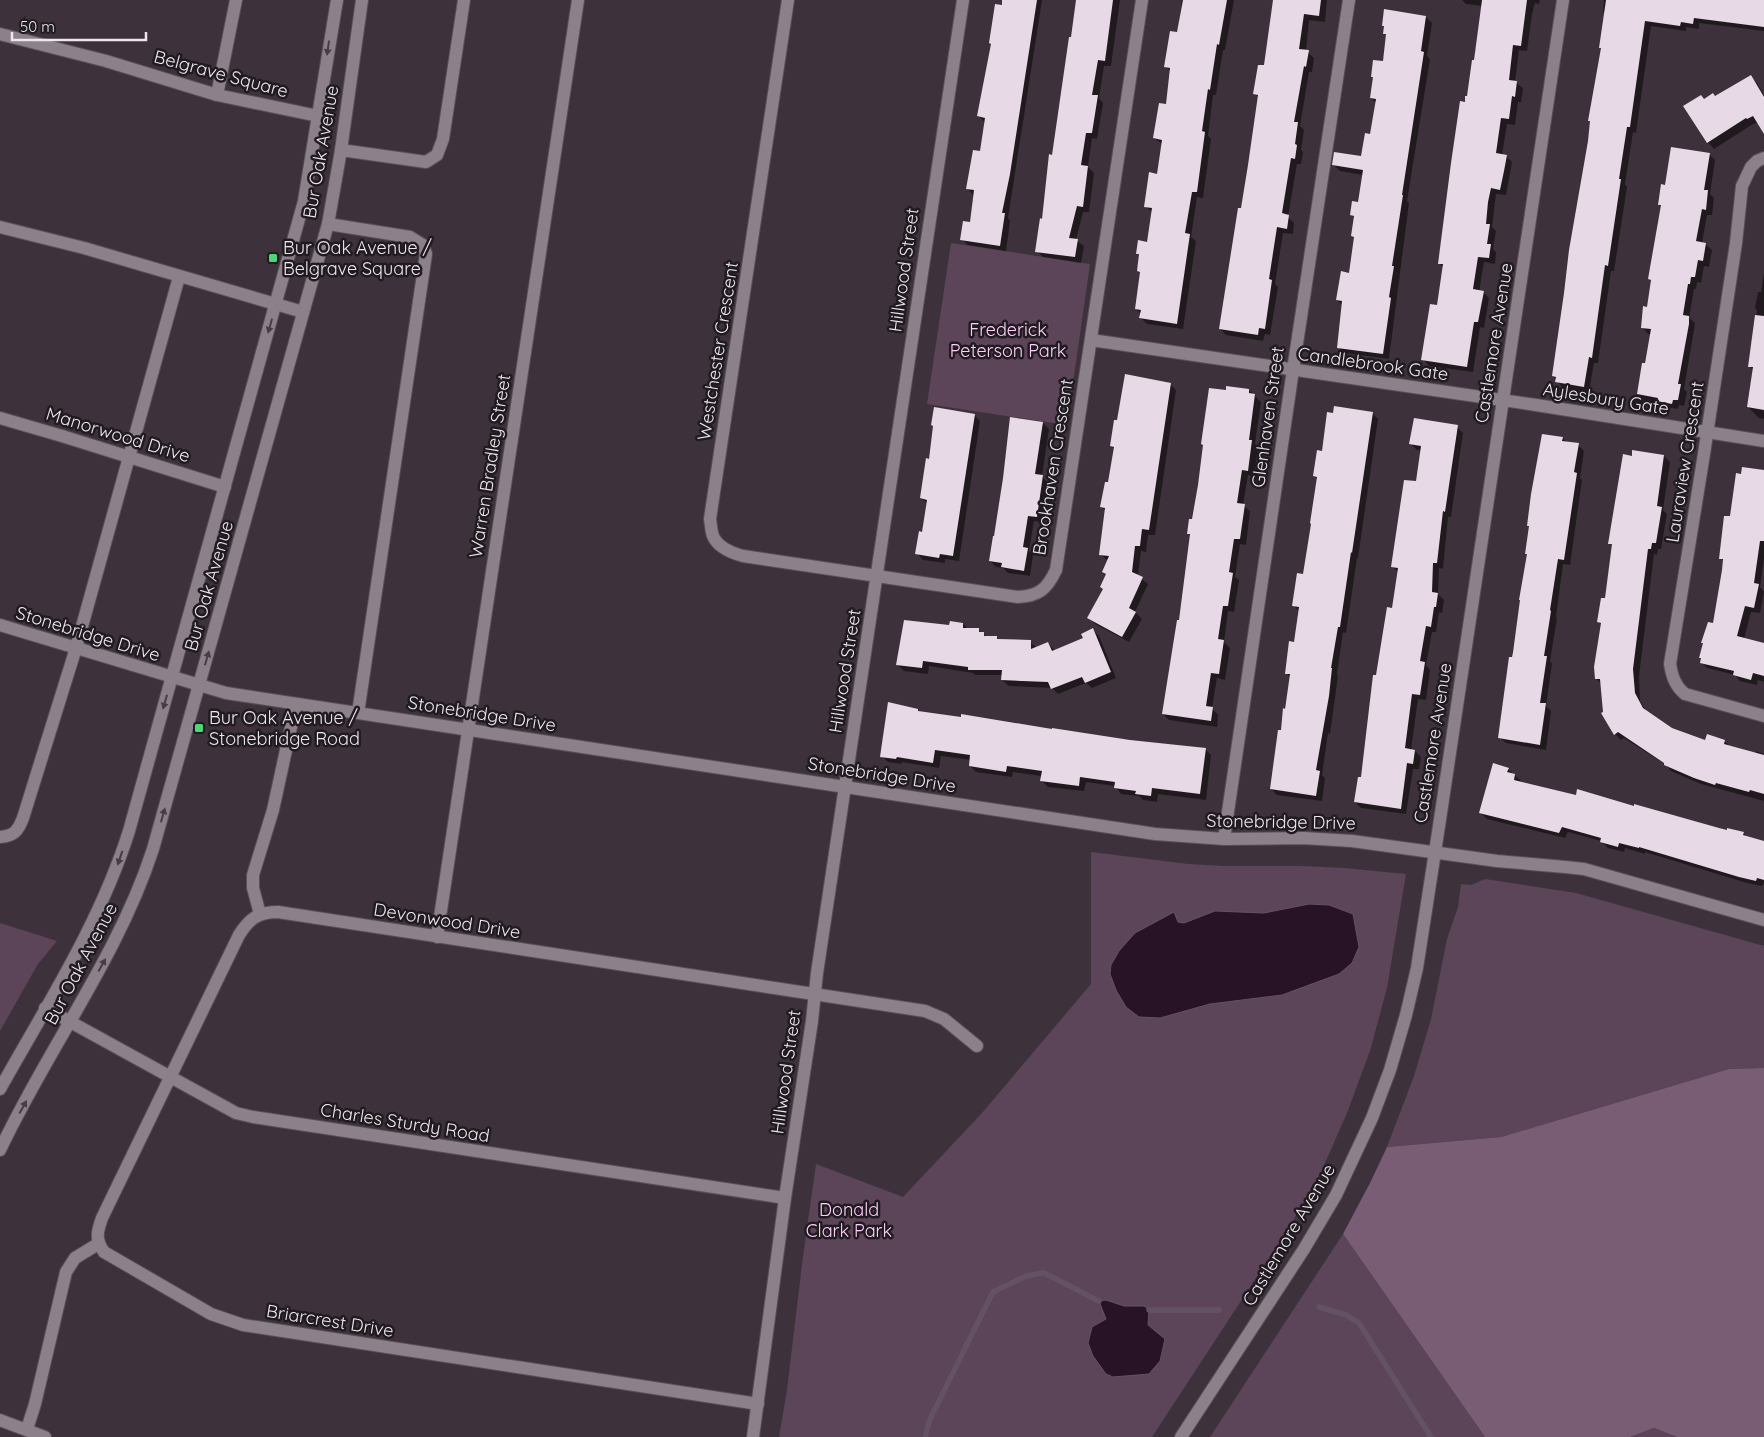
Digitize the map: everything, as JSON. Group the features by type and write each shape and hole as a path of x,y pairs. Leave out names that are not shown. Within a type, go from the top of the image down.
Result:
{"street":[{"path":"218,96 236,0"},
{"name":"Bur Oak Avenue","path":"0,1089 91,928 119,863 304,201 337,0"},
{"name":"Bur Oak Avenue","path":"0,1150 120,931 145,874 328,224 341,150 362,0"},
{"path":"341,150 426,162 438,155 464,0"},
{"name":"Warren Bradley Street","path":"437,937 578,0"},
{"name":"Westchester Crescent","path":"788,0 710,519 712,535 722,547 732,553 743,556 877,576"},
{"name":"Hillwood Street","path":"753,1437 785,1198 845,787 963,0"},
{"name":"Brookhaven Crescent","path":"877,576 1018,598 1031,596 1043,590 1051,581 1056,570 1142,0"},
{"name":"Glenhaven Street","path":"1224,839 1349,0"},
{"name":"Castlemore Avenue","path":"1181,1437 1317,1228 1349,1170 1372,1118 1399,1040 1412,990 1435,852 1563,0"},
{"name":"Belgrave Square","path":"0,34 106,61 218,96 318,116"},
{"name":"Lauraview Crescent","path":"1764,158 1751,166 1742,186 1736,243 1708,433 1670,664 1676,684 1685,694 1764,716"},
{"path":"328,224 410,238 423,245 426,254 358,713"},
{"path":"0,227 84,248 303,312"},
{"path":"0,837 12,836 19,830 76,648 179,277"},
{"name":"Candlebrook Gate","path":"1091,340 1503,400"},
{"name":"Aylesbury Gate","path":"1503,400 1764,441"},
{"name":"Manorwood Drive","path":"0,418 225,487"},
{"name":"Stonebridge Drive","path":"0,625 226,694 1155,834 1224,839 1304,838 1352,840 1497,860 1584,869 1764,920"},
{"path":"27,1429 35,1404 66,1272 75,1258 98,1244 97,1230 102,1218 239,935 246,923 260,914 253,888 254,875 268,833 296,704"},
{"name":"Devonwood Drive","path":"260,914 278,912 924,1011 944,1019 977,1046"},
{"name":"Charles Sturdy Road","path":"45,1008 236,1113 253,1118 785,1198"},
{"name":"Briarcrest Drive","path":"98,1244 104,1252 211,1314 243,1325 758,1404"},
{"path":"0,1420 45,1437"}],"green space":[{"name":"Frederick Peterson Park","path":"951,243 1090,264 1067,425 927,404"},
{"name":"Donald Clark Park","path":"1091,852 1188,864 1301,866 1406,874 1387,988 1370,1051 1347,1113 1321,1172 1290,1226 1152,1437 779,1437 787,1390 816,1164 903,1197 982,1113 1091,984"},
{"path":"1485,879 1576,893 1764,946 1764,1068 1729,1069 1501,1137 1387,1147 1414,1076 1431,1019 1447,939 1458,907 1461,884 1471,885"},
{"path":"0,923 57,941 38,964 0,1031"},
{"path":"1343,1234 1485,1437 1210,1437"},
{"path":"1654,1428 1677,1437 1630,1437"}],"shaded area":[{"path":"1309,904 1329,905 1353,914 1359,947 1352,963 1339,974 1282,995 1210,1004 1160,1018 1139,1017 1126,1007 1116,990 1110,974 1111,965 1119,951 1135,933 1174,912 1178,922 1184,923 1215,911 1264,913"},
{"path":"1764,1068 1764,1437 1677,1437 1654,1428 1630,1437 1485,1437 1343,1234 1387,1147 1501,1137 1729,1069"},
{"path":"1106,1300 1124,1306 1144,1306 1149,1310 1148,1325 1165,1339 1160,1361 1149,1374 1113,1377 1106,1374 1093,1356 1088,1343 1092,1327 1106,1319 1099,1301"}],"building":[{"path":"1002,0 1037,0 1010,174 1002,213 1005,213 1000,246 960,240 963,221 970,222 974,190 966,189 973,150 980,151 985,118 977,116 991,44 989,43 995,4 1002,5"},
{"path":"1076,0 1113,0 1105,61 1098,60 1092,95 1098,95 1092,133 1086,133 1081,165 1088,166 1083,207 1077,206 1069,238 1078,239 1075,257 1035,252 1040,218 1042,219 1049,154 1052,155"},
{"path":"1183,0 1227,0 1219,45 1217,44 1210,90 1208,89 1202,131 1205,132 1197,192 1192,192 1185,233 1190,234 1177,324 1139,318 1141,310 1135,309 1140,272 1137,271 1139,254 1136,254 1138,240 1147,242 1152,208 1144,207 1149,172 1157,174 1162,140 1153,138 1159,103 1166,104 1170,68 1164,67 1170,31 1177,32"},
{"path":"1273,0 1321,0 1319,16 1304,14 1299,49 1309,50 1306,67 1304,66 1294,122 1298,122 1295,159 1291,158 1282,213 1289,215 1287,229 1277,227 1269,279 1272,280 1265,329 1259,328 1258,335 1219,329 1238,208 1241,208 1248,165 1258,95 1253,94 1258,65 1264,65"},
{"path":"1482,0 1527,0 1521,46 1513,45 1509,80 1517,81 1515,97 1512,96 1509,119 1501,118 1496,153 1507,155 1504,171 1500,190 1491,188 1488,202 1486,224 1490,224 1487,244 1491,244 1489,258 1478,257 1473,289 1484,291 1478,322 1474,322 1467,367 1421,360 1430,304 1437,305 1443,264 1438,264 1460,101 1465,102 1465,96 1467,96"},
{"path":"1606,0 1764,0 1764,27 1694,18 1693,24 1681,22 1680,26 1645,21 1630,127 1627,127 1619,179 1621,179 1608,266 1605,265 1592,358 1589,357 1584,387 1555,382 1556,377 1552,376 1569,250 1588,141 1590,121 1588,121 1601,48 1599,48"},
{"path":"1384,9 1426,16 1421,51 1424,52 1392,266 1394,266 1389,297 1391,298 1383,354 1337,348 1342,301 1336,300 1341,271 1349,273 1354,237 1351,236 1354,216 1350,215 1352,201 1358,202 1363,170 1332,165 1334,152 1361,156 1365,133 1370,134 1376,99 1370,98 1373,77 1371,77 1373,60 1383,61 1386,34 1383,34 1384,26 1382,26"},
{"path":"1751,75 1764,97 1764,134 1753,116 1746,118 1707,143 1683,106 1701,95 1704,99 1713,93 1715,96"},
{"path":"1671,147 1710,153 1704,190 1708,190 1706,210 1702,209 1696,241 1706,243 1703,261 1698,260 1695,277 1691,277 1690,284 1688,284 1683,315 1689,316 1689,324 1678,384 1681,384 1678,400 1673,400 1672,404 1657,401 1658,398 1637,394 1642,363 1645,363 1651,329 1641,328 1643,306 1647,307 1651,280 1648,279 1661,205 1658,205 1661,184 1665,185"},
{"path":"1755,315 1764,316 1764,410 1747,407 1753,367 1748,367"},
{"path":"1125,374 1171,383 1149,530 1142,529 1140,546 1135,546 1132,572 1143,577 1129,608 1136,612 1122,637 1087,618 1103,589 1100,587 1106,574 1102,572 1109,556 1099,555 1105,508 1100,507 1105,482 1108,482 1114,447 1110,446 1114,420 1117,420"},
{"path":"1226,386 1249,389 1249,393 1255,394 1249,440 1252,440 1248,471 1242,470 1237,503 1245,504 1240,539 1234,539 1229,572 1233,573 1228,606 1223,606 1218,639 1224,640 1219,674 1211,673 1206,706 1213,707 1211,721 1162,714 1177,620 1179,620 1190,534 1187,534 1189,519 1192,519 1198,485 1203,445 1201,444 1209,388 1226,390"},
{"path":"1334,406 1373,412 1340,627 1338,627 1331,668 1329,696 1316,770 1320,771 1316,796 1270,789 1278,730 1281,730 1283,708 1285,709 1290,674 1285,674 1289,641 1294,642 1299,607 1292,606 1297,573 1303,574 1311,524 1317,477 1313,476 1317,450 1322,451 1327,412 1333,413"},
{"path":"934,407 975,414 953,556 940,554 939,558 915,554 919,531 922,532 927,500 920,498 926,458 929,459"},
{"path":"1010,417 1043,422 1035,474 1043,475 1037,517 1028,516 1023,547 1028,548 1024,571 1001,567 1002,563 989,561 1003,478"},
{"path":"1414,418 1458,425 1445,512 1443,511 1437,563 1433,563 1432,592 1438,593 1436,607 1434,607 1431,627 1426,626 1420,661 1425,662 1420,695 1412,694 1405,748 1415,750 1413,764 1407,763 1401,809 1354,802 1358,777 1361,777 1373,675 1376,675 1387,607 1392,608 1398,568 1391,567 1404,480 1416,481 1421,446 1409,444"},
{"path":"1542,434 1563,437 1562,441 1579,443 1574,472 1577,473 1564,560 1558,559 1544,656 1547,656 1540,703 1546,703 1540,745 1498,738 1509,657 1512,657 1513,652 1527,554 1525,554 1531,494"},
{"path":"1632,450 1664,455 1657,506 1662,507 1656,543 1652,543 1651,549 1648,549 1633,669 1635,693 1643,708 1672,728 1705,740 1707,734 1725,740 1724,744 1764,755 1764,794 1716,783 1715,785 1664,765 1664,763 1618,732 1614,735 1601,713 1603,712 1600,679 1595,679 1594,667 1601,623 1597,622 1601,598 1605,598 1612,544 1608,544 1623,454 1632,456"},
{"path":"1742,467 1764,470 1764,541 1760,541 1754,583 1759,584 1754,608 1745,606 1737,636 1764,643 1764,676 1753,673 1751,680 1733,675 1734,671 1700,663 1701,658 1699,658 1703,643 1701,643 1708,622 1713,623 1722,570 1723,559 1719,559 1724,516 1730,516 1736,473 1741,474"},
{"path":"904,620 949,625 950,621 963,623 963,628 979,628 979,632 984,632 984,636 997,636 997,639 1031,640 1031,649 1048,642 1052,651 1083,638 1081,634 1093,628 1111,672 1085,683 1082,677 1051,689 1048,682 1001,680 1002,670 968,670 968,667 923,661 922,668 896,665"},
{"path":"888,702 918,709 918,711 961,717 961,714 1130,740 1206,748 1200,794 1152,788 1151,796 1135,794 1136,791 1114,788 1115,782 1080,777 1079,786 1040,781 1042,771 1007,766 1006,772 969,766 970,755 935,750 933,763 897,757 896,759 880,757"},
{"path":"1493,763 1509,768 1507,772 1515,774 1514,780 1576,795 1577,789 1719,828 1744,832 1743,835 1764,841 1764,880 1757,878 1756,881 1739,877 1639,847 1619,843 1618,847 1600,842 1601,838 1562,827 1559,833 1479,813"}],"waterway":[{"path":"925,1437 930,1419 993,1292 1026,1276 1044,1273 1099,1301"},
{"path":"1319,1307 1346,1315 1359,1323 1431,1437"},
{"path":"1149,1310 1219,1310"}],"place":[{"name":"Bur Oak Avenue / Belgrave Square","path":"273,258"},
{"name":"Bur Oak Avenue / Stonebridge Road","path":"199,728"}]}
